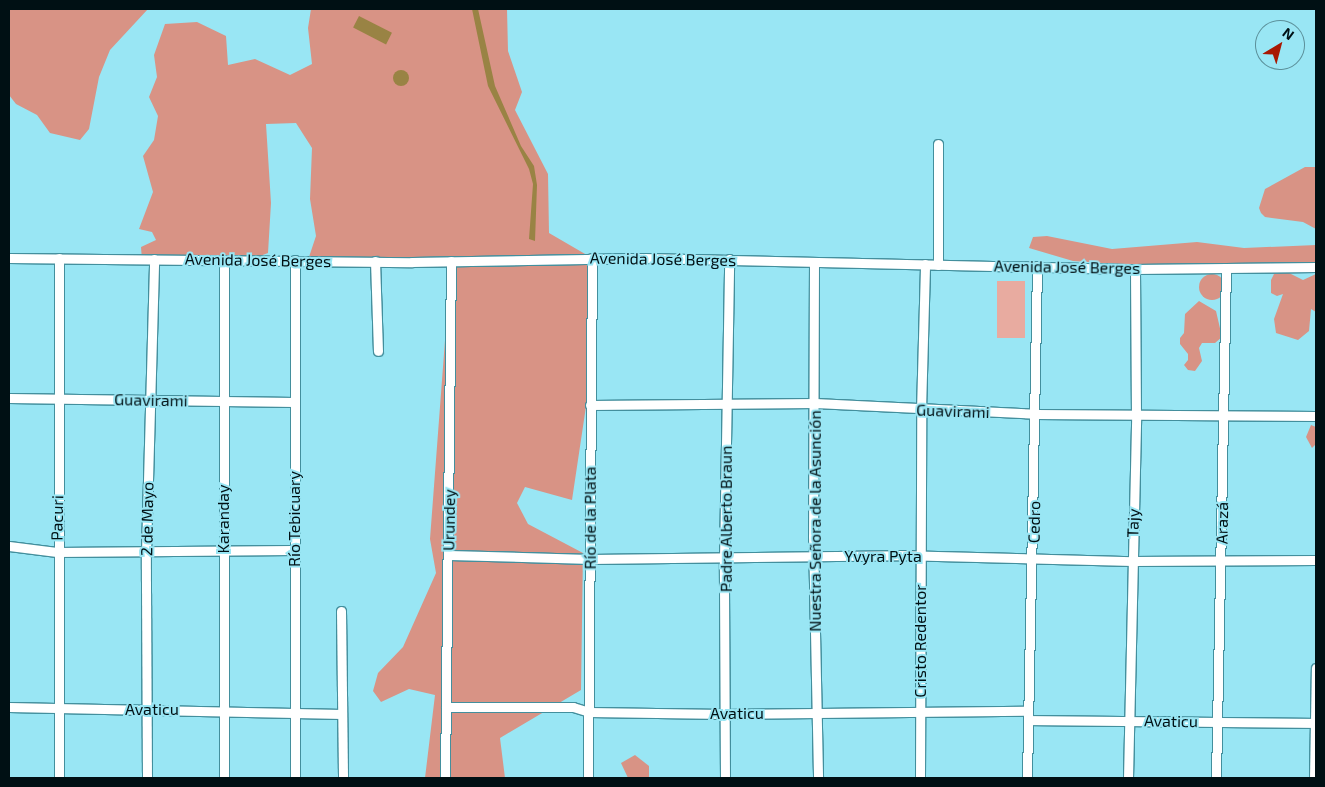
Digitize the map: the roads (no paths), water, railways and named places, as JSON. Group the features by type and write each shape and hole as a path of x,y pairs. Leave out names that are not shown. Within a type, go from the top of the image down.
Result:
{"street":[{"path":"938,144 938,265"},
{"name":"Avenida José Berges","path":"9,258 375,262 592,258 729,259 814,264 925,264 1135,269 1316,267"},
{"name":"Pacuri","path":"59,258 57,552 59,778"},
{"name":"Río de la Plata","path":"588,778 592,258"},
{"name":"2 de Mayo","path":"147,778 146,552 154,259"},
{"name":"Padre Alberto Braun","path":"725,778 724,558 729,259"},
{"name":"Karanday","path":"224,260 222,402 224,778"},
{"name":"Río Tebicuary","path":"295,260 293,550 295,778"},
{"name":"Urundey","path":"445,778 451,261"},
{"path":"375,262 378,351"},
{"name":"Nuestra Señora de la Asunción","path":"814,264 818,778"},
{"name":"Cristo Redentor","path":"920,778 921,410 925,264"},
{"name":"Cedro","path":"1027,778 1036,414 1037,266"},
{"name":"Arazá","path":"1216,778 1226,268"},
{"name":"Tajy","path":"1128,778 1136,415 1135,269"},
{"name":"Guavirami","path":"9,398 294,402"},
{"name":"Guavirami","path":"590,405 815,403 921,410 1036,414 1316,416"},
{"path":"9,546 57,552 293,550"},
{"name":"Yvyra Pyta","path":"449,555 590,559 920,556 1132,561 1316,560"},
{"path":"341,611 342,778"},
{"path":"1314,778 1316,668"},
{"name":"Avaticu","path":"9,707 295,711 342,714"},
{"name":"Avaticu","path":"446,707 573,708 589,712 724,714 920,712 1130,720 1314,723"}]}
